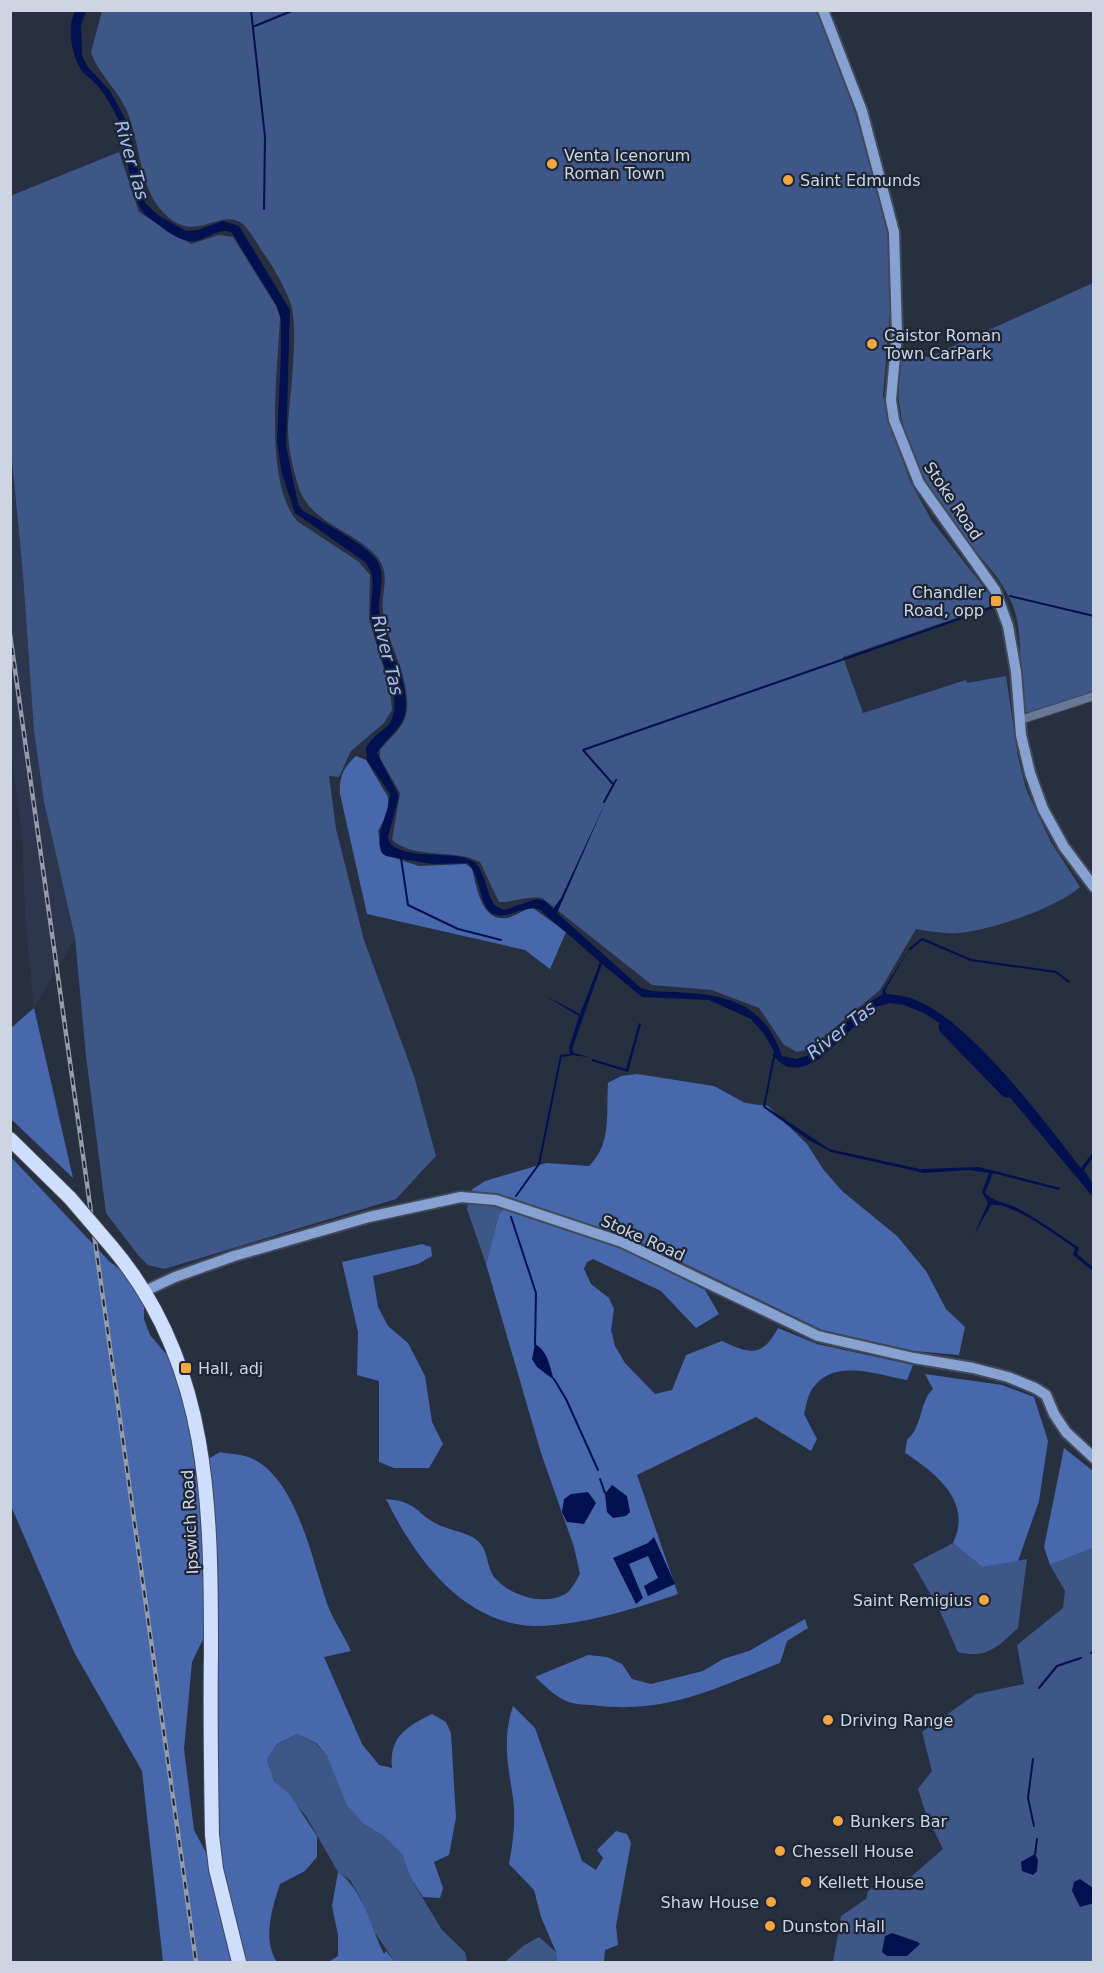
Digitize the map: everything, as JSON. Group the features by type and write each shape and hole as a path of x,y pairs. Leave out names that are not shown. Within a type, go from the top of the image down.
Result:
{"highway":[{"name":"Ipswich Road","path":"10,1139 70,1198 145,1291 187,1386 203,1458 210,1548 212,1835 216,1869 239,1962"}],"street":[{"name":"Stoke Road","path":"823,10 862,111 894,232 897,334 891,400 894,420 919,483 995,590 1008,626 1016,672 1020,720 1030,773 1043,809 1064,847 1094,886"},
{"path":"1020,720 1094,696"},
{"name":"Stoke Road","path":"145,1291 175,1277 234,1256 369,1217 461,1197 496,1200 622,1242 818,1336 914,1358 985,1371 1035,1388 1046,1395 1053,1414 1066,1432 1094,1458"}],"shaded area":[{"path":"102,11 818,11 855,112 889,233 893,279 883,395 889,422 910,481 932,521 997,604 843,657 863,713 966,680 967,683 1006,676 1018,757 1026,789 1051,842 1080,887 1056,903 987,928 952,933 916,929 880,990 809,1049 797,1052 784,1045 759,1008 712,990 652,985 542,898 499,902 480,862 458,855 412,850 392,840 400,793 380,758 380,750 404,721 407,697 383,613 384,571 377,557 367,548 311,508 297,482 288,435 294,345 293,313 290,302 274,269 243,224 232,219 225,219 201,226 184,226 163,212 154,199 147,185 126,109 98,67 91,52"},
{"path":"119,152 139,212 191,244 219,235 233,237 276,306 280,317 275,424 276,453 286,503 297,521 359,562 370,575 369,619 390,689 392,710 384,723 351,751 339,777 329,776 336,829 364,940 414,1076 436,1156 396,1199 164,1269 148,1265 106,1213 86,1056 75,938 44,802 34,731 11,450 10,196"},
{"path":"1093,283 1093,692 1027,714 1021,685 1020,640 1015,611 1009,597 990,568 939,506 917,466 903,424 899,402 900,356 929,357"},
{"path":"10,450 23,575 34,731 44,802 75,938 34,1008 25,915 22,833 10,747"},
{"path":"356,756 366,760 388,797 388,812 378,831 383,854 419,866 466,864 472,869 478,893 486,909 498,918 507,918 533,908 566,932 550,969 525,950 367,914 340,794 343,773"},
{"path":"34,1008 73,1178 11,1119 11,1028"},
{"path":"637,1074 714,1086 745,1103 768,1106 807,1144 823,1169 842,1191 897,1236 926,1271 946,1309 965,1327 959,1355 914,1351 822,1330 625,1235 471,1190 485,1181 546,1163 589,1166 605,1138 608,1083 621,1076"},
{"path":"10,1156 109,1261 128,1276 144,1300 144,1319 150,1335 172,1361 190,1421 202,1504 206,1633 192,1662 184,1749 194,1830 211,1862 235,1962 163,1962 142,1771 74,1652 11,1506"},
{"path":"473,1201 500,1205 504,1209 499,1214 486,1264 467,1209 468,1203"},
{"path":"504,1209 519,1211 554,1226 622,1248 705,1290 719,1314 696,1328 661,1291 593,1259 587,1262 584,1269 591,1284 609,1298 614,1309 611,1330 615,1346 625,1363 655,1394 672,1390 686,1355 722,1341 748,1351 761,1349 778,1328 817,1344 913,1365 907,1380 855,1370 830,1374 820,1381 811,1391 804,1414 817,1439 811,1451 756,1417 637,1475 678,1594 622,1612 558,1625 522,1625 499,1619 477,1609 458,1596 440,1579 410,1541 386,1499 405,1503 431,1521 474,1538 483,1547 495,1578 510,1590 529,1598 549,1599 567,1593 580,1574 574,1547 541,1453 486,1264 499,1214"},
{"path":"422,1244 431,1247 432,1256 418,1264 373,1276 378,1307 388,1326 408,1343 425,1376 432,1422 443,1444 429,1468 394,1468 379,1462 379,1381 357,1375 358,1332 342,1262"},
{"path":"925,1374 1002,1385 1034,1397 1048,1441 1039,1501 1018,1561 982,1567 953,1543 958,1528 955,1502 939,1479 905,1453 907,1440 916,1428 925,1400 933,1389"},
{"path":"1064,1448 1093,1471 1093,1548 1050,1565 1044,1547"},
{"path":"220,1452 251,1458 267,1468 280,1482 290,1500 300,1520 327,1604 351,1651 324,1657 362,1744 379,1765 392,1768 393,1748 401,1734 432,1714 446,1722 451,1733 456,1818 449,1855 434,1862 443,1888 440,1898 423,1897 410,1877 402,1854 385,1837 364,1824 347,1805 327,1756 316,1743 297,1734 277,1744 267,1759 274,1781 290,1795 317,1836 317,1857 305,1871 280,1884 269,1934 272,1953 277,1962 243,1962 218,1859 208,1459"},
{"path":"953,1543 982,1567 1027,1559 1018,1628 998,1646 985,1652 968,1654 958,1652 938,1607 913,1564"},
{"path":"1093,1548 1093,1962 833,1962 841,1916 866,1899 869,1888 897,1889 943,1849 926,1814 918,1789 932,1771 922,1732 976,1694 1024,1684 1017,1645 1063,1608 1065,1591 1050,1565"},
{"path":"805,1619 808,1628 787,1641 780,1663 713,1689 671,1702 625,1707 578,1704 560,1698 535,1677 588,1655 607,1657 622,1664 632,1679 651,1684 703,1671 723,1659 749,1651"},
{"path":"513,1706 535,1728 582,1861 596,1870 603,1858 597,1850 616,1831 627,1834 631,1843 616,1926 618,1945 605,1950 604,1962 557,1962 556,1952 541,1917 534,1890 509,1864 514,1815 507,1741"},
{"path":"297,1734 315,1743 327,1756 364,1824 385,1837 402,1854 410,1877 442,1930 465,1952 467,1962 395,1962 369,1924 361,1899 350,1880 338,1872 306,1816 274,1781 267,1759 277,1744"},
{"path":"338,1872 354,1888 366,1910 384,1954 386,1951 395,1962 329,1962 338,1956 338,1935 332,1906"},
{"path":"539,1937 556,1952 557,1962 505,1962 523,1946"}],"water":[{"path":"75,11 86,11 81,25 82,55 87,66 110,91 129,126 145,203 158,215 186,231 198,230 223,221 239,226 290,310 286,446 298,504 302,510 365,549 378,562 382,575 380,616 404,689 406,701 403,719 377,753 399,796 388,837 390,844 411,853 462,857 472,860 481,871 494,905 504,910 536,899 545,901 553,909 561,898 606,801 557,913 641,988 651,991 693,993 730,1000 746,1008 760,1019 772,1035 782,1056 796,1059 810,1055 869,1002 883,994 883,990 911,946 885,990 886,994 913,999 935,1010 958,1027 1004,1073 1081,1168 1093,1152 1093,1157 1084,1170 1093,1184 1093,1197 983,1065 944,1026 924,1013 904,1005 890,1003 876,1007 819,1059 807,1065 790,1067 775,1057 765,1106 829,1149 920,1169 979,1167 1060,1188 1059,1190 993,1173 985,1193 1027,1214 1079,1248 1077,1254 1093,1267 1093,1271 1073,1255 1075,1248 1022,1214 1000,1205 991,1205 974,1235 988,1203 982,1192 989,1173 968,1170 924,1173 831,1152 807,1139 763,1107 774,1051 764,1034 751,1019 709,1000 642,997 602,964 572,1049 574,1053 589,1057 570,1055 569,1048 579,1016 544,995 580,1014 600,962 539,909 532,908 502,915 495,915 489,911 474,872 468,863 432,864 386,856 382,853 379,839 390,794 367,760 366,748 390,723 393,717 394,698 372,625 372,575 365,562 295,513 282,474 277,441 281,320 277,306 232,233 221,231 200,240 183,240 168,232 142,211 133,187 118,119 100,89 81,70 74,55 71,24"},
{"path":"639,1023 641,1024 628,1072 592,1061 592,1059 626,1069"},
{"path":"535,1344 546,1355 554,1380 537,1367 532,1359"},
{"path":"612,1485 627,1496 630,1512 626,1516 613,1518 607,1512 605,1494"},
{"path":"588,1492 596,1503 584,1524 567,1522 562,1512 564,1499 571,1494"},
{"path":"654,1537 675,1584 648,1596 644,1586 658,1578 648,1556 629,1564 643,1598 636,1604 613,1558 648,1543"},
{"path":"1035,1854 1038,1860 1037,1871 1033,1875 1022,1871 1021,1862"},
{"path":"1080,1879 1093,1888 1094,1903 1080,1907 1072,1891 1074,1882"},
{"path":"892,1933 920,1944 907,1956 887,1956 882,1952 885,1936"}],"waterway":[{"path":"251,10 265,137 264,209"},
{"path":"255,26 294,10"},
{"path":"1010,596 1094,616"},
{"path":"612,783 583,750 996,606"},
{"path":"604,802 616,780"},
{"path":"401,858 408,905 458,929 501,940"},
{"path":"910,949 922,939 971,960 1056,972 1069,982"},
{"name":"River Tas","path":"946,1027 1007,1090"},
{"path":"516,1196 539,1164 561,1056 570,1055"},
{"path":"511,1217 536,1293 535,1345"},
{"path":"554,1379 566,1399 598,1470"},
{"path":"600,1479 605,1493"},
{"path":"1039,1688 1057,1666 1081,1658"},
{"path":"1033,1759 1028,1798 1034,1826"},
{"path":"1035,1855 1037,1839"}],"railway":[{"path":"10,634 196,1962"}],"place":[{"name":"Venta Icenorum Roman Town","path":"552,164"},
{"name":"Saint Edmunds","path":"788,180"},
{"name":"Caistor Roman Town CarPark","path":"872,344"},
{"name":"Chandler Road, opp","path":"996,601"},
{"name":"Hall, adj","path":"186,1368"},
{"name":"Saint Remigius","path":"984,1600"},
{"name":"Driving Range","path":"828,1720"},
{"name":"Bunkers Bar","path":"838,1821"},
{"name":"Chessell House","path":"780,1851"},
{"name":"Kellett House","path":"806,1882"},
{"name":"Shaw House","path":"771,1902"},
{"name":"Dunston Hall","path":"770,1926"}]}
